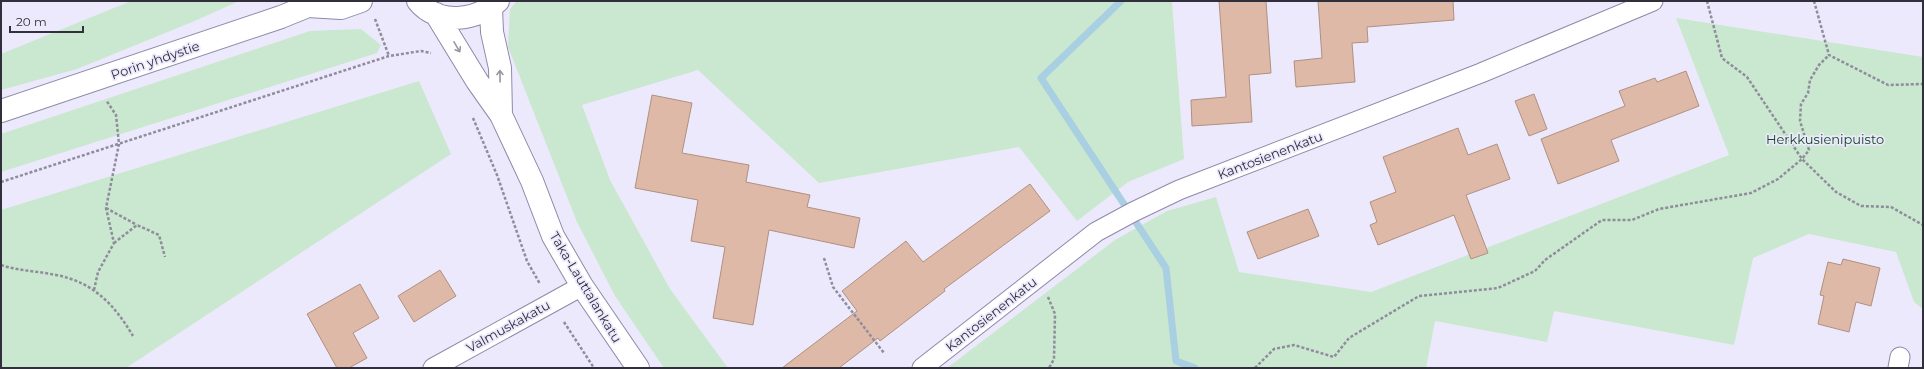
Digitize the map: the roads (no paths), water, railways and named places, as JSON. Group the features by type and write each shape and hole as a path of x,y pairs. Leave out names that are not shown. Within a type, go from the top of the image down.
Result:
{"main road":[{"path":"418,1 436,14 449,18 463,18 476,15 495,4"},
{"name":"Porin yhdystie","path":"1,112 281,17 311,4 341,8 367,8"},
{"name":"Taka-Lauttalankatu","path":"495,4 492,32 500,68 501,115"},
{"name":"Taka-Lauttalankatu","path":"436,14 476,81 501,115 532,180 553,236 582,286 638,368"}],"street":[{"name":"Kantosienenkatu","path":"922,368 1096,232 1132,212 1179,190 1481,73 1653,1"},
{"name":"Valmuskakatu","path":"433,368 550,302 582,286"}],"waterway":[{"path":"1121,1 1041,78 1166,268 1176,361 1195,368"}],"park label":[{"name":"Herkkusienipuisto","path":"1825,139"}]}
